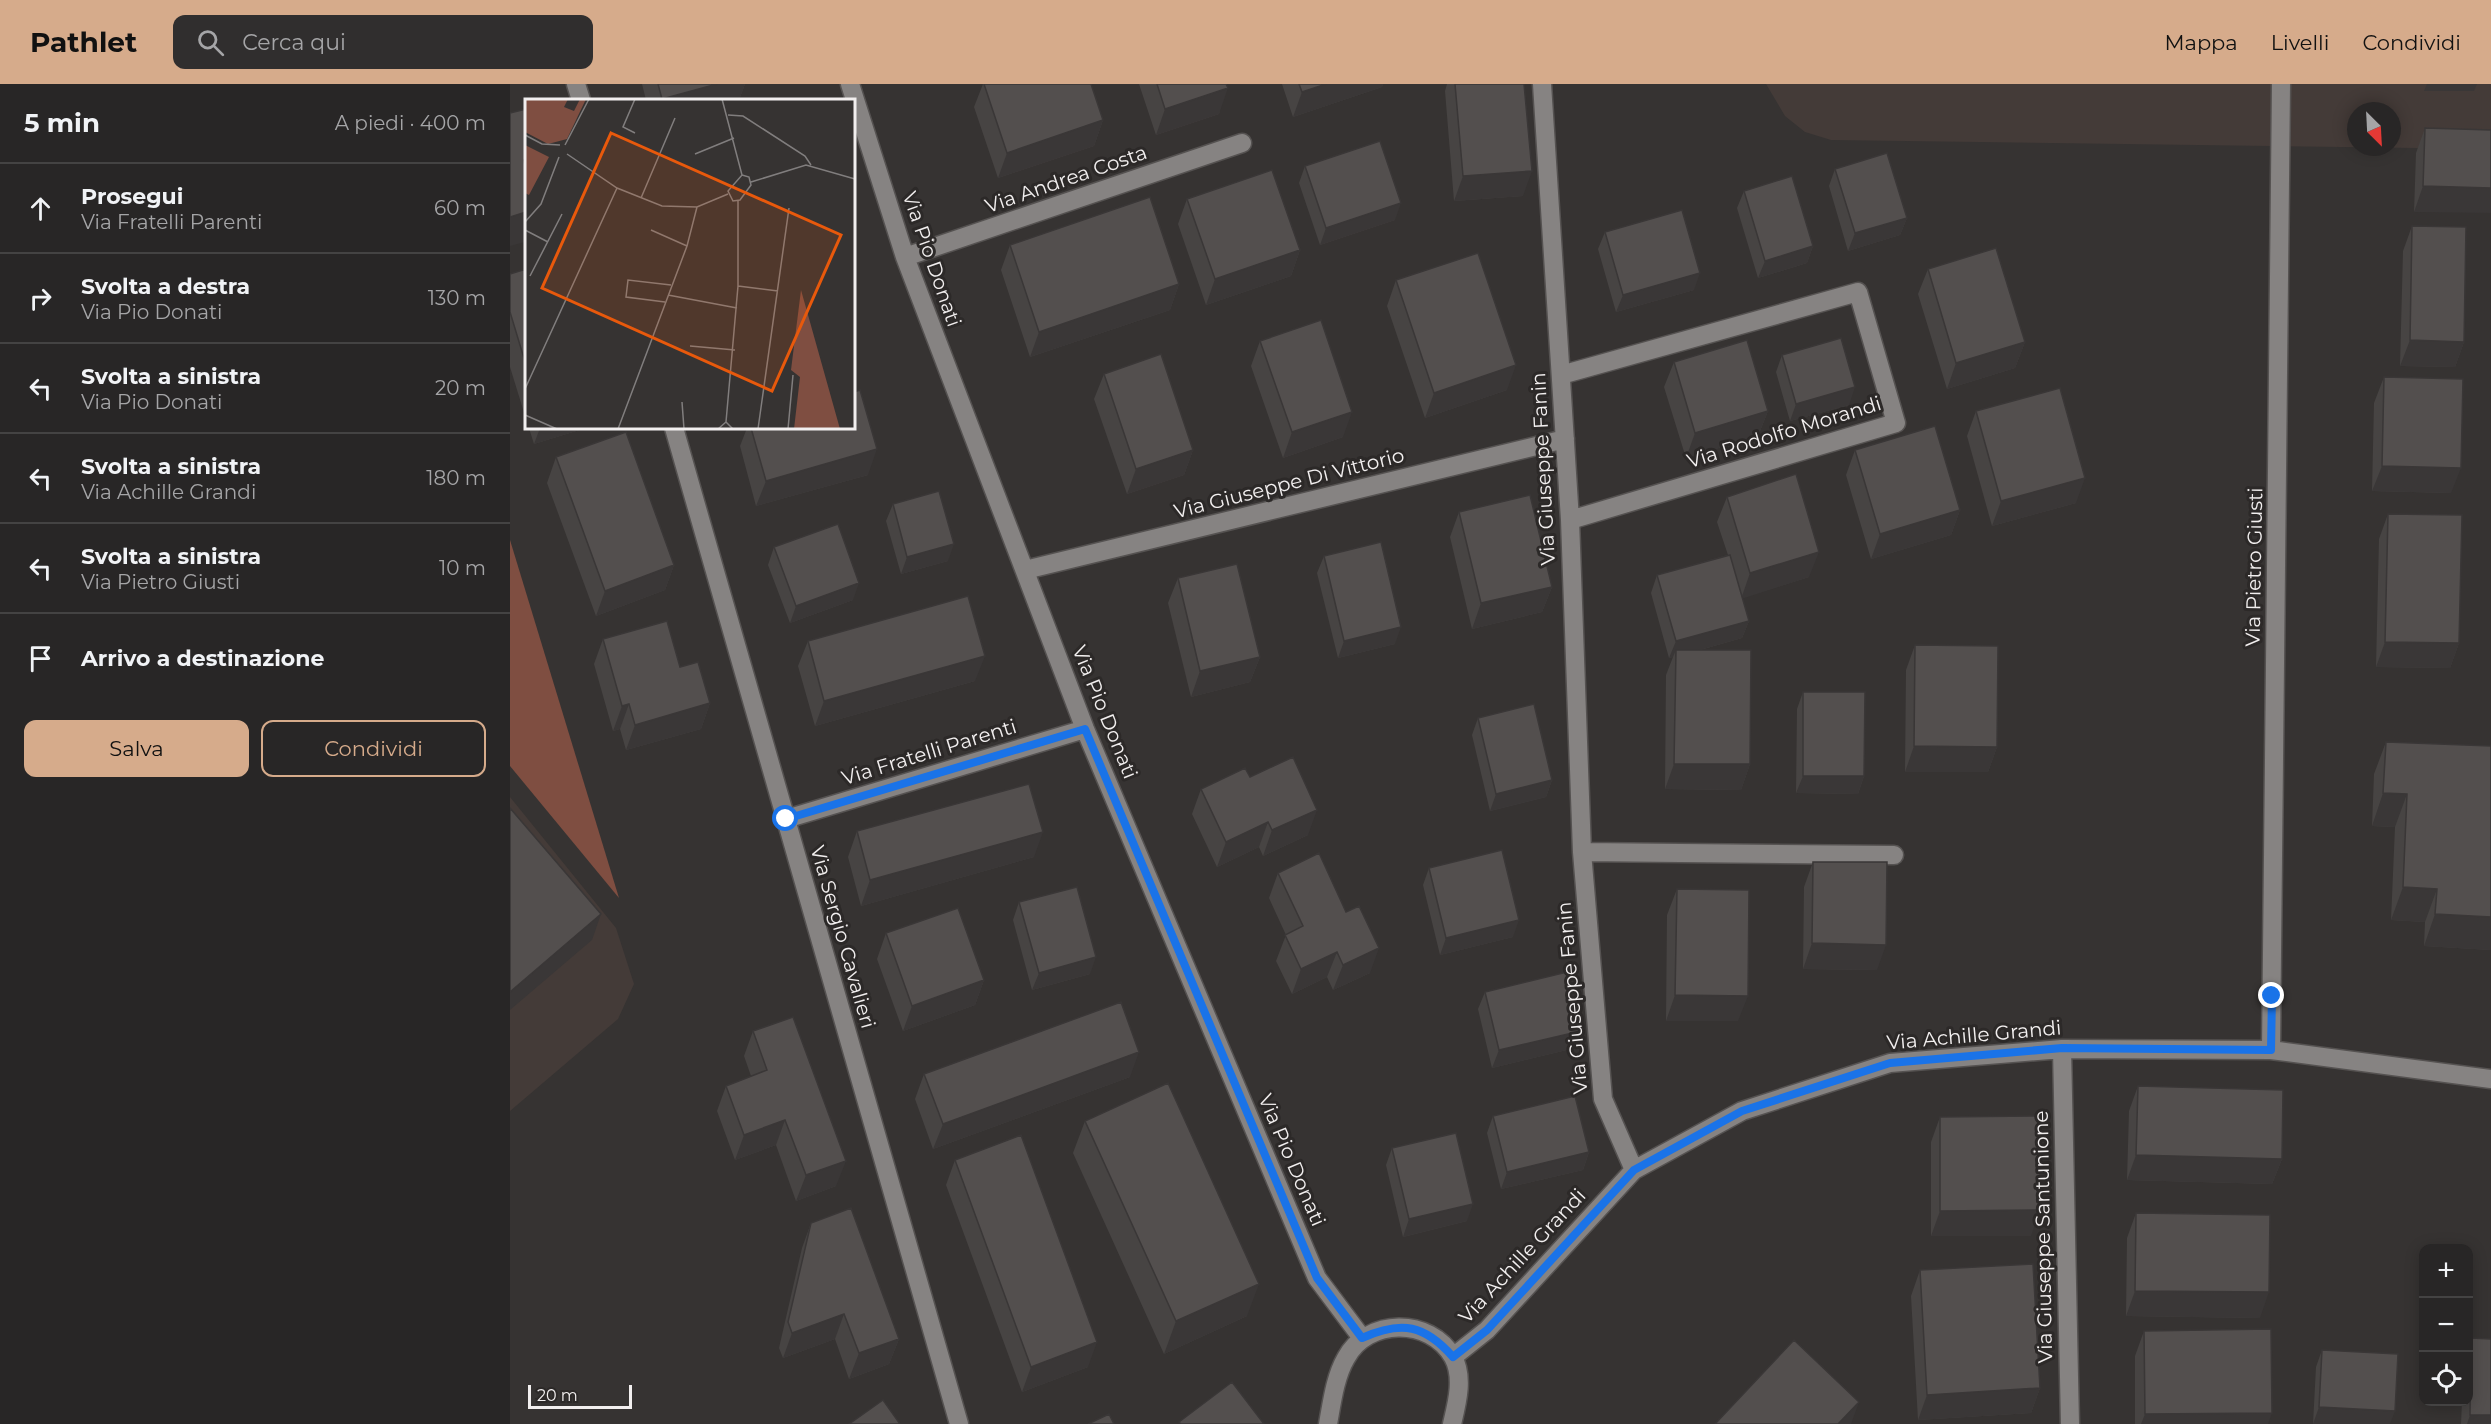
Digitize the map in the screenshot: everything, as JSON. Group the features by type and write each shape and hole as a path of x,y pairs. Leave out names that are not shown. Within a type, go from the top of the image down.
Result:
{"street":[{"path":"576,84 581,99"},
{"name":"Via Pio Donati","path":"850,84 855,99"},
{"name":"Via Giuseppe Fanin","path":"1542,84 1570,520 1582,852 1602,1099 1634,1170"},
{"name":"Via Pietro Giusti","path":"2271,1050 2281,84"},
{"name":"Via Pio Donati","path":"855,100 905,257 1085,729 1317,1278 1362,1338"},
{"name":"Via Andrea Costa","path":"905,257 1242,142"},
{"name":"Via Rodolfo Morandi","path":"1561,375 1858,292 1896,423 1570,520"},
{"name":"Via Sergio Cavalieri","path":"674,429 959,1424"},
{"name":"Via Giuseppe Di Vittorio","path":"1025,570 1565,440"},
{"name":"Via Fratelli Parenti","path":"786,819 1085,729"},
{"path":"1582,852 1894,855"},
{"name":"Via Achille Grandi","path":"1453,1357 1487,1330 1634,1170 1742,1111 1890,1063 2062,1048 2271,1050 2491,1079"},
{"name":"Via Giuseppe Santunione","path":"2062,1048 2070,1424"},
{"path":"1328,1424 1337,1381 1346,1357 1362,1338 1380,1330 1395,1328 1428,1333 1440,1342 1453,1357 1458,1389 1452,1424"}],"shaded area":[{"path":"1766,84 2491,84 2491,149 2401,148 2401,102 2347,102 2347,147 1831,140 1805,132 1785,116"},
{"path":"510,540 619,898 510,766"},
{"path":"510,797 616,928 634,984 618,1019 510,1111"}],"building":[{"path":"658,84 717,84 662,99"},
{"path":"984,84 1091,84 1103,120 1007,153"},
{"path":"1157,84 1226,84 1228,88 1165,109"},
{"path":"1299,84 1326,84 1302,92"},
{"path":"1455,84 1524,84 1532,171 1463,176"},
{"path":"525,109 525,212 510,217 510,113"},
{"path":"2425,128 2491,130 2491,188 2423,186"},
{"path":"1380,141 1401,203 1326,228 1305,166"},
{"path":"1887,153 1907,218 1855,233 1835,169"},
{"path":"1272,170 1300,250 1215,279 1187,199"},
{"path":"1792,176 1813,246 1765,261 1744,191"},
{"path":"1150,197 1179,284 1039,332 1010,245"},
{"path":"1682,210 1700,273 1623,295 1605,232"},
{"path":"2412,226 2466,227 2464,342 2410,340"},
{"path":"1996,248 2025,342 1956,363 1928,269"},
{"path":"1478,253 1516,365 1434,393 1396,280"},
{"path":"525,269 525,362 510,312 510,274"},
{"path":"1321,320 1352,412 1292,432 1260,341"},
{"path":"1841,338 1855,387 1796,404 1782,355"},
{"path":"1747,340 1768,411 1695,433 1674,362"},
{"path":"1161,354 1193,450 1136,469 1104,374"},
{"path":"2384,377 2463,379 2461,468 2382,466"},
{"path":"2060,388 2085,478 2001,501 1976,411"},
{"path":"860,390 877,449 766,481 751,429 855,429 855,392"},
{"path":"1935,426 1960,510 1880,534 1855,450"},
{"path":"626,432 674,565 605,591 556,457"},
{"path":"1796,474 1819,552 1750,573 1727,497"},
{"path":"939,491 954,544 907,557 893,504"},
{"path":"1530,495 1552,587 1481,603 1459,512"},
{"path":"2388,514 2462,515 2459,643 2385,642"},
{"path":"838,524 859,583 796,606 774,547"},
{"path":"1381,542 1401,627 1344,641 1324,556"},
{"path":"1730,555 1749,621 1676,641 1657,575"},
{"path":"1237,564 1260,657 1200,671 1178,578"},
{"path":"968,596 985,656 824,701 808,641"},
{"path":"667,621 680,667 698,662 710,703 635,725 629,704 622,706 603,639"},
{"path":"1915,645 1998,646 1997,747 1914,746"},
{"path":"1676,650 1751,650 1750,764 1674,764"},
{"path":"1803,692 1865,692 1864,776 1803,776"},
{"path":"1534,704 1552,780 1496,794 1478,718"},
{"path":"2386,742 2491,746 2491,917 2435,914 2437,889 2403,887 2407,794 2383,793"},
{"path":"1293,757 1317,810 1272,830 1268,822 1226,842 1201,789 1245,768 1250,777"},
{"path":"1029,784 1043,832 870,880 857,831"},
{"path":"510,808 601,914 510,992"},
{"path":"1502,850 1519,920 1446,938 1429,868"},
{"path":"1319,853 1346,912 1359,906 1379,948 1343,965 1337,952 1301,969 1285,935 1303,926 1278,873"},
{"path":"1813,862 1887,862 1886,945 1812,943"},
{"path":"1077,887 1096,957 1039,973 1019,902"},
{"path":"1677,889 1749,890 1748,996 1675,995"},
{"path":"958,908 984,980 912,1006 886,933"},
{"path":"1567,972 1581,1031 1499,1050 1485,992"},
{"path":"1121,1002 1139,1052 943,1124 924,1074"},
{"path":"793,1017 846,1161 806,1175 785,1120 744,1135 726,1086 767,1070 753,1031"},
{"path":"1168,1083 1259,1284 1176,1321 1085,1121"},
{"path":"2138,1086 2283,1090 2282,1159 2136,1155"},
{"path":"1575,1096 1589,1152 1507,1172 1493,1116"},
{"path":"2040,1116 2040,1210 1940,1211 1940,1117"},
{"path":"1456,1133 1473,1204 1409,1219 1392,1148"},
{"path":"1021,1135 1097,1342 1031,1367 955,1160"},
{"path":"851,1208 899,1339 859,1353 844,1314 792,1333 788,1322 811,1223"},
{"path":"2136,1213 2270,1215 2269,1292 2135,1291"},
{"path":"2033,1264 2040,1388 1927,1395 1920,1270"},
{"path":"2271,1329 2272,1413 2145,1414 2144,1331"},
{"path":"2473,1338 2491,1339 2491,1415 2470,1415 2470,1406 2473,1406"},
{"path":"1794,1340 1859,1402 1838,1424 1715,1424"},
{"path":"2322,1350 2398,1354 2395,1411 2319,1407"},
{"path":"1232,1382 1264,1424 1181,1424 1179,1422"},
{"path":"883,1400 900,1424 849,1424"},
{"path":"1109,1414 1114,1424 1088,1424"}],"route":[{"path":"786,819 1085,729 1317,1278 1362,1338 1380,1330 1413,1329 1428,1333 1440,1342 1453,1357 1487,1330 1634,1170 1742,1111 1890,1063 2062,1048 2271,1050 2272,996"}]}
